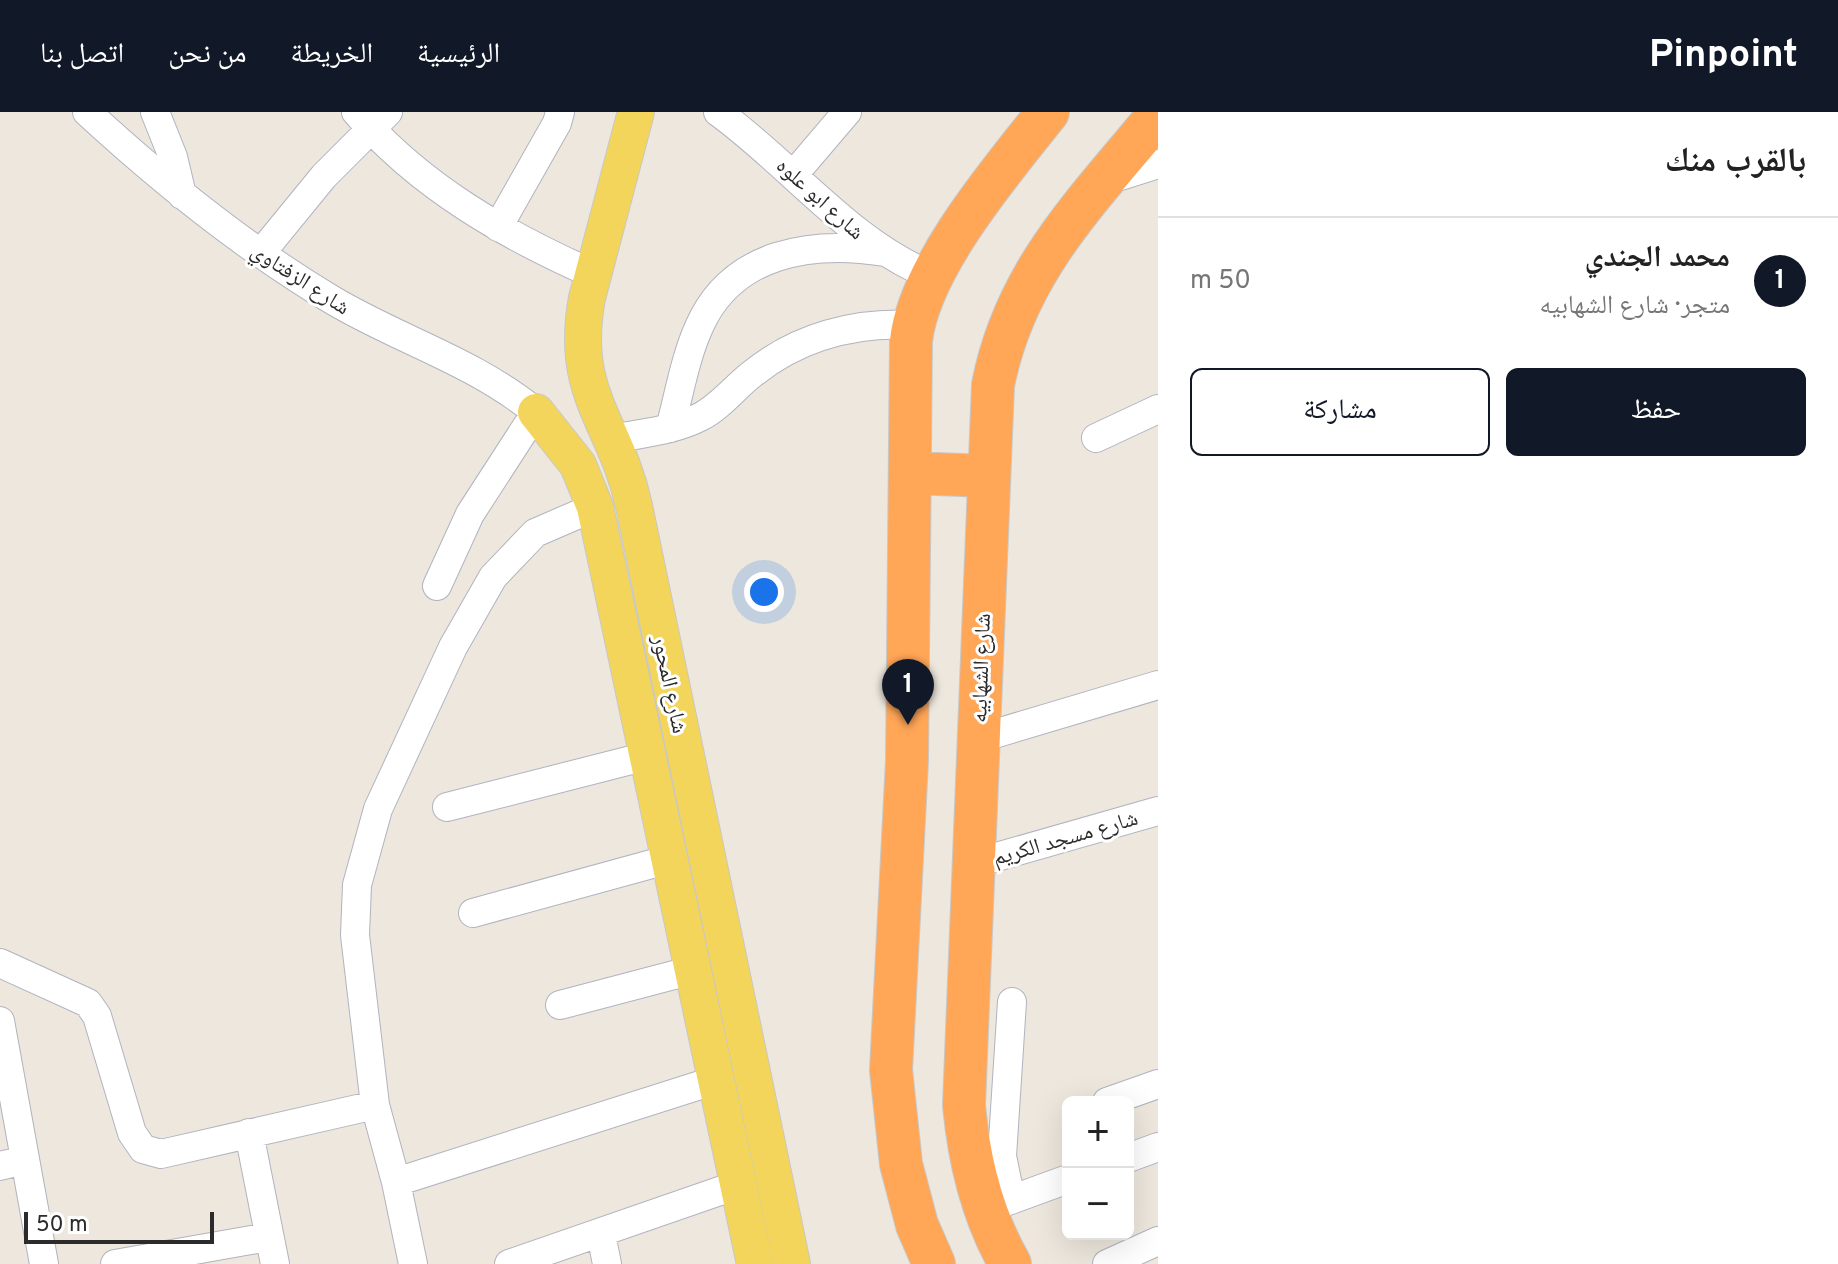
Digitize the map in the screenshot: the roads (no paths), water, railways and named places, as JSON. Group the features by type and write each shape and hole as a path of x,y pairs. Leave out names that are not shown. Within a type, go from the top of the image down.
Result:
{"highway":[{"path":"934,1264 917,1225 901,1164 891,1070 907,776 913,325 930,275 1048,112"},
{"name":"شارع الشهابيه","path":"1010,1264 998,1204 967,1140 964,1105 993,385 1012,314 1036,269 1158,115"},
{"path":"910,473 987,476"}],"main road":[{"name":"شارع المحور","path":"636,112 593,274 582,323 582,349 591,399 610,439 633,502 792,1264"},
{"name":"شارع المحور","path":"536,412 578,465 595,507 755,1264"},
{"path":"647,752 683,742"}],"street":[{"name":"شارع الزفتاوي","path":"87,112 182,195 261,253 370,321 489,377 536,412"},
{"path":"155,112 173,157 182,195"},
{"path":"498,227 560,112"},
{"name":"شارع ابو علوه","path":"718,112 795,173 857,232 885,252 930,275"},
{"path":"795,173 847,112"},
{"path":"261,253 371,117 444,191 498,227 593,274"},
{"path":"1104,182 1158,164"},
{"path":"670,428 693,340 709,308 731,282 761,262 798,250 842,247 885,252"},
{"path":"610,439 670,428 702,416 767,363 812,339 862,326 913,325"},
{"path":"1096,438 1158,409"},
{"path":"437,586 470,514 536,412"},
{"path":"413,1264 396,1182 375,1105 355,935 357,885 378,809 453,647 493,577 535,533 595,507"},
{"path":"977,739 1158,685"},
{"path":"447,807 647,752"},
{"name":"شارع مسجد الكريم","path":"972,864 1158,811"},
{"path":"473,913 670,859"},
{"path":"0,963 88,1003 97,1016 132,1133 143,1149 161,1154 375,1105"},
{"path":"560,1005 693,970"},
{"path":"1012,1002 998,1204 1062,1181"},
{"path":"0,1021 13,1163 44,1264"},
{"path":"396,1182 716,1080"},
{"path":"1124,1096 1158,1084"},
{"path":"115,1264 271,1250 249,1133"},
{"path":"1134,1156 1158,1147"},
{"path":"509,1264 737,1185"},
{"path":"601,1234 607,1264"},
{"path":"1107,1264 1158,1241"}],"place":[{"name":"محمد الجندي","path":"908,725"}]}
